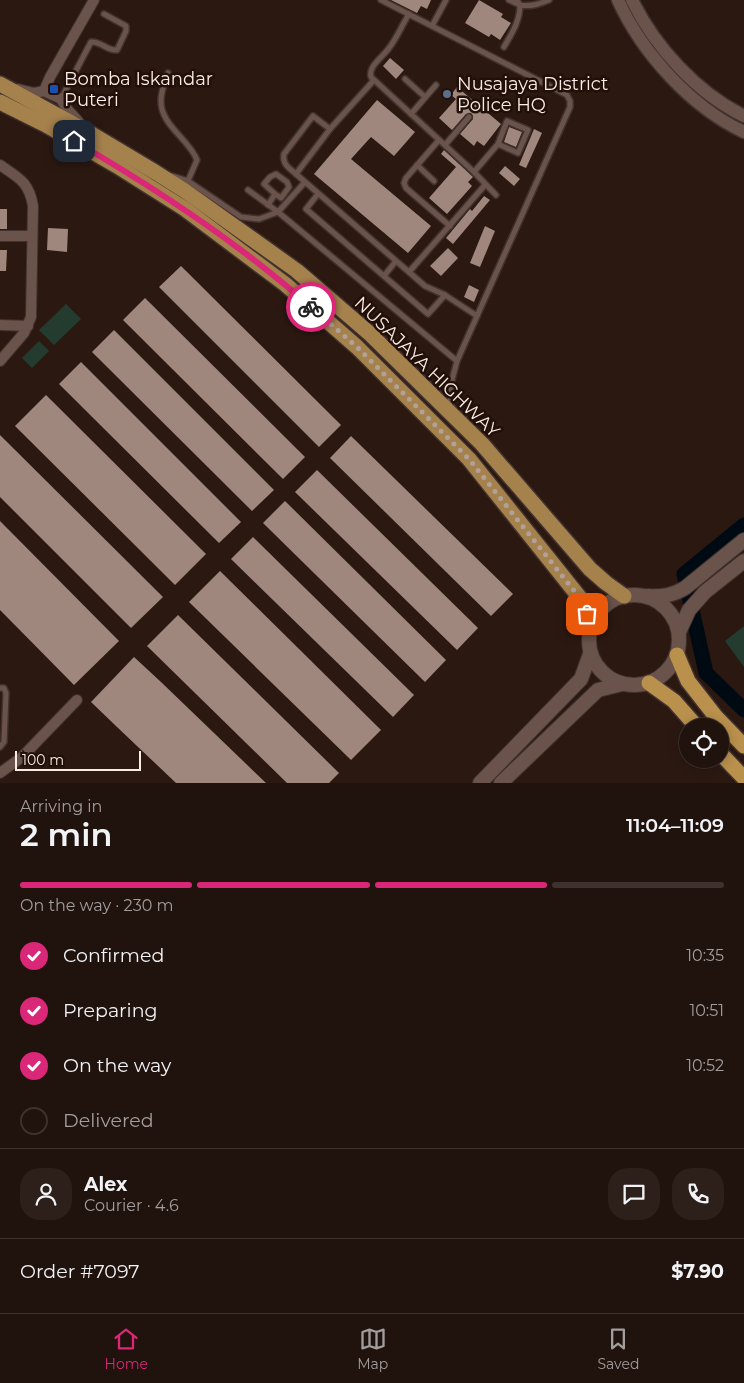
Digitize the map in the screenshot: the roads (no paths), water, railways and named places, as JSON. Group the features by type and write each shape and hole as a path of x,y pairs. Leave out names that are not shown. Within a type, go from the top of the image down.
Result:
{"highway":[{"path":"677,655 688,681 716,717 744,746"},
{"path":"649,683 674,701 689,718"},
{"path":"729,762 744,778"}],"main road":[{"name":"NUSAJAYA HIGHWAY","path":"0,84 88,132 155,172 186,186 297,271 369,333 482,444 590,570 624,596"},
{"name":"NUSAJAYA HIGHWAY","path":"0,102 46,125 117,166 185,209 285,284 350,341 469,459 584,603 590,625"},
{"path":"643,596 659,602 672,616 679,632 680,644 671,667 661,677 649,683 636,686 622,684 608,678 597,668 590,654 588,640 590,625 598,612 610,602 624,596 643,596 662,597 674,594 685,588 744,540"},
{"path":"679,632 688,610 705,592 744,561"},
{"path":"480,783 581,679 590,654"},
{"path":"501,783 598,690 622,684"}],"street":[{"path":"44,91 94,0"},
{"path":"618,0 643,44 666,72 700,104 734,128 744,132"},
{"path":"632,0 653,35 678,65 707,92 744,116"},
{"path":"0,84 30,92 44,91 61,99 66,109 88,132"},
{"path":"0,165 20,178 31,193 34,206 31,316 28,326 0,361"},
{"path":"0,236 32,236"},
{"path":"0,325 28,326"},
{"path":"0,772 22,757 77,700"}],"lane":[{"path":"382,0 567,94 570,101 570,107 457,361 452,380 449,412"},
{"path":"432,26 446,0"},
{"path":"509,0 536,5 549,0"},
{"path":"504,47 518,21 518,3"},
{"path":"61,99 91,42 117,50 126,31 126,26 104,14"},
{"path":"409,14 389,49 370,73 374,80 474,172 496,196"},
{"path":"168,74 162,94 161,109 166,120 194,153 196,160 186,186 241,217 259,219 278,212 305,182"},
{"path":"406,79 425,97"},
{"path":"296,174 330,129 374,80"},
{"path":"411,114 436,86"},
{"path":"330,129 313,116 284,154 283,160 286,165 425,286 445,295 477,316"},
{"path":"445,145 469,117"},
{"path":"474,172 498,144 507,121 528,130 518,153 498,144"},
{"path":"440,140 406,178 404,183 406,188 450,226"},
{"path":"417,165 434,181"},
{"path":"276,174 287,182 289,187 281,198 275,194 264,184 270,177 276,174"},
{"path":"409,272 485,185"},
{"path":"248,190 278,212 457,361"},
{"path":"268,205 275,194"},
{"path":"318,194 306,209 428,314 445,295"},
{"path":"384,276 396,261"},
{"path":"0,688 4,688 6,693 4,742 0,747"}],"waterway":[{"path":"744,525 684,574 706,673 744,710"}],"place":[{"name":"Bomba Iskandar Puteri","path":"54,89"},
{"name":"Nusajaya District Police HQ","path":"447,94"}]}
